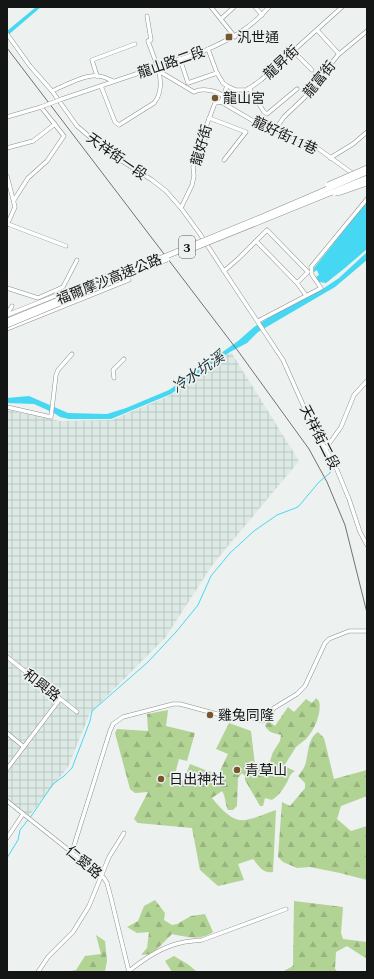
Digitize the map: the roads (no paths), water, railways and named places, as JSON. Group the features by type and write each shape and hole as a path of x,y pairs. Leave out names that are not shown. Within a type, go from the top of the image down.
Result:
{"highway":[{"path":"262,217 367,168"},
{"name":"福爾摩沙高速公路","path":"7,321 262,217 367,172"},
{"name":"福爾摩沙高速公路","path":"7,325 367,178"},
{"path":"330,193 341,192 367,184"}],"street":[{"path":"211,7 235,36"},
{"path":"221,19 234,7"},
{"path":"255,7 262,15"},
{"name":"龍山路二段","path":"7,117 41,107 113,81 157,68 208,49 235,36 259,19 269,7"},
{"name":"龍昇街","path":"227,86 236,90 247,90 261,80 342,7"},
{"path":"101,86 116,122 119,125 158,99 161,84 148,41 150,40 147,16"},
{"path":"317,30 339,54"},
{"name":"龍富街","path":"274,131 284,117 305,97 339,54 367,31"},
{"name":"天祥街一段","path":"8,35 30,66 52,91 76,126 106,151 152,180 166,191 181,208 200,234 224,271"},
{"path":"97,76 92,60 135,44"},
{"path":"208,49 217,73 223,83 227,86"},
{"path":"293,50 312,70"},
{"path":"180,59 188,83 217,73"},
{"path":"157,68 194,92 199,89 220,93 223,96"},
{"path":"52,91 77,80 97,76 113,81"},
{"name":"龍好街","path":"181,208 192,185 194,176 193,168 207,133 206,127 209,118 215,103 221,102 227,86"},
{"path":"249,88 264,112 267,114 297,89"},
{"name":"龍好街11巷","path":"221,102 262,126 316,147 367,184"},
{"path":"14,200 28,178 47,161 64,136 41,107"},
{"path":"209,118 246,132 224,160"},
{"path":"7,148 33,141 55,124"},
{"path":"330,158 353,144 367,132"},
{"path":"7,176 15,207 7,224 66,246"},
{"path":"297,283 308,272 267,230 224,271 258,322 321,288 312,275 311,267 367,199"},
{"path":"256,241 297,283 305,294"},
{"path":"7,288 38,298 63,287 77,260"},
{"path":"7,314 123,269 128,280 7,329"},
{"path":"84,284 89,296"},
{"path":"40,302 46,314"},
{"path":"7,314 12,306"},
{"name":"天祥街二段","path":"258,322 283,360 305,412 335,465 349,499 360,532 367,545"},
{"path":"7,407 51,417 56,375 58,370 72,354"},
{"path":"114,378 113,370 124,359"},
{"path":"326,448 342,427 354,395 367,382"},
{"path":"72,852 110,731 116,721 123,717 173,704 180,704 217,714 240,714 263,721 274,708 297,694 305,686 325,643 329,639 348,631 367,631"},
{"name":"和興路","path":"7,657 77,712"},
{"path":"7,769 60,699"},
{"path":"7,733 24,747"},
{"name":"仁愛路","path":"7,801 102,875 107,883 129,972"},
{"path":"7,838 23,814"},
{"path":"38,972 48,957 73,932 89,906 109,857 124,833"},
{"path":"129,972 143,959 169,946 202,940 286,908"}],"water":[{"path":"36,7 41,7 7,36 7,31"},
{"path":"367,201 367,249 326,283 319,282 316,277 319,275 317,270 314,272 314,268"},
{"name":"冷水坑溪","path":"367,252 367,260 335,287 258,332 247,343 230,352 171,394 111,419 69,419 60,417 34,404 7,403 7,398 29,396 68,413 107,414 126,408 169,390 238,341 254,327 286,307 321,290 339,278"}],"waterway":[{"path":"7,858 18,840 20,830 53,784 72,768 90,721 92,711 148,662 176,632 198,605 211,576 230,553 254,531 277,515 298,507 319,482 330,473 333,467"}],"railway":[{"path":"7,48 238,351 309,449 327,482 345,525 367,613"}],"place":[{"name":"汎世通","path":"229,37"},
{"name":"龍山宮","path":"215,98"},
{"name":"雞兔同隆","path":"210,715"},
{"name":"青草山","path":"237,770"},
{"name":"日出神社","path":"161,779"}]}
